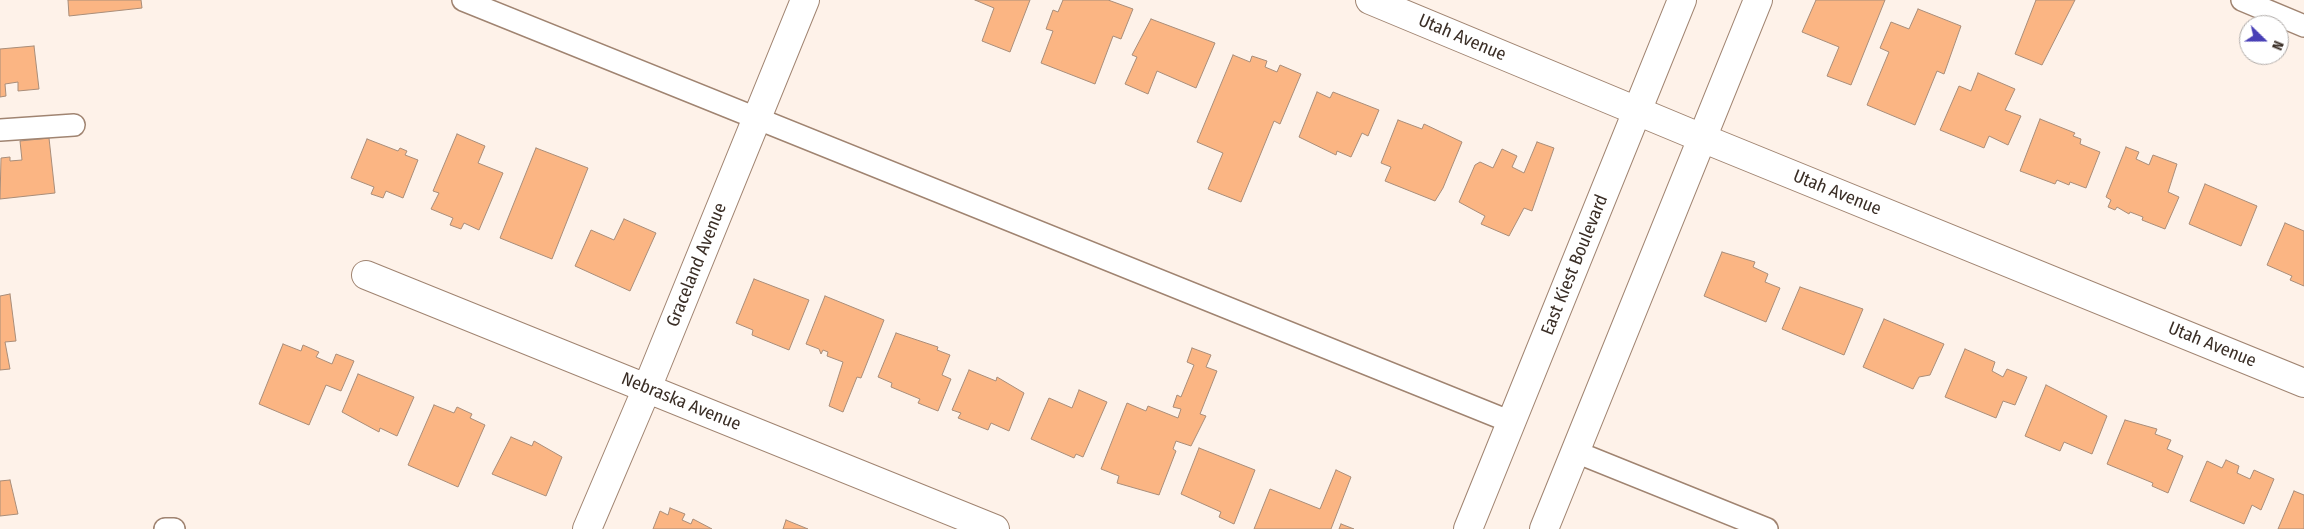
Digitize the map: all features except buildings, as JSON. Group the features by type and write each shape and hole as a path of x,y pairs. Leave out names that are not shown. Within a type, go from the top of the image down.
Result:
{"street":[{"name":"Graceland Avenue","path":"587,529 647,388 804,0"},
{"name":"Utah Avenue","path":"1370,0 1702,138 2304,383"},
{"name":"East Kiest Boulevard","path":"1468,529 1682,0"},
{"path":"1544,529 1758,0"},
{"name":"Nebraska Avenue","path":"366,275 995,529"}],"lane":[{"path":"463,0 1511,422"},
{"path":"2242,0 2304,26"},
{"path":"0,130 74,125"},
{"path":"1576,452 1767,529"},
{"path":"165,529 174,529"}]}
